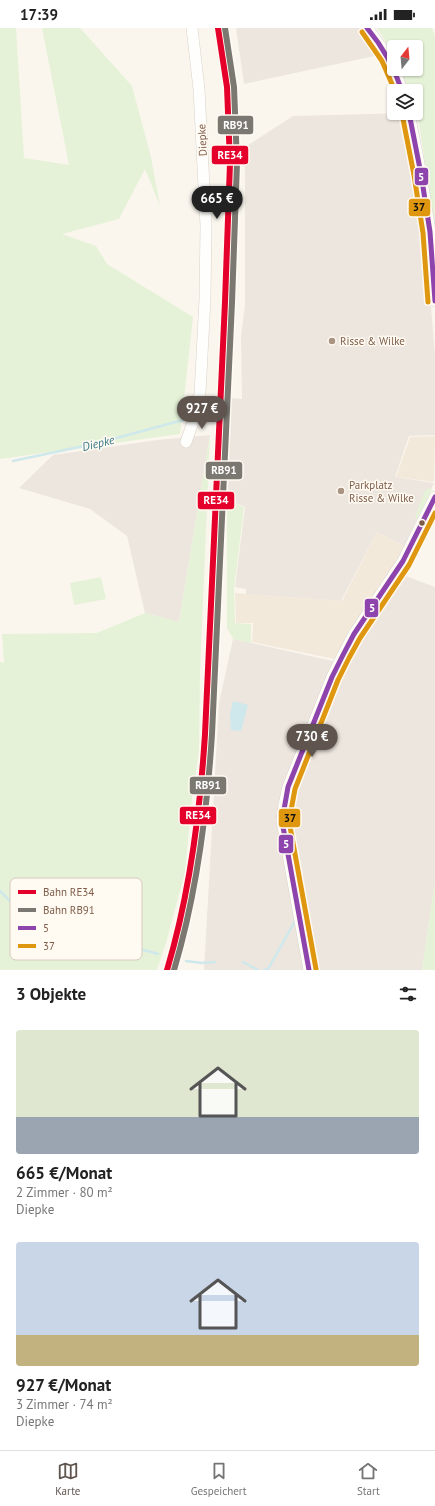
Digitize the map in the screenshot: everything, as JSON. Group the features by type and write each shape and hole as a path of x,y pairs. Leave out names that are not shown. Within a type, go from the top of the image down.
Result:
{"street":[{"name":"Diepke","path":"186,442 197,411 200,393 205,299 206,233 199,89 192,28"},
{"path":"367,28 383,49 397,75 400,84"},
{"path":"410,120 430,232 435,301"},
{"path":"309,970 282,821 288,787 335,671 354,634 403,561 435,497"}],"shaded area":[{"path":"236,28 364,28 384,54 244,84"},
{"path":"387,114 387,120 410,120 420,171 435,356 435,435 409,436 395,477 434,483 404,546 377,532 341,601 246,594 246,589 235,587 245,507 228,500 230,398 242,399 241,337 245,304 245,147 293,116"},
{"path":"210,435 179,622 145,613 127,536 90,509 19,488 53,455 157,440"},
{"path":"435,436 434,482 396,477 410,437"},
{"path":"377,532 404,546 390,574 334,659 252,642 253,623 236,623 235,593 342,601"},
{"path":"403,575 435,587 435,882 422,970 204,970 219,703 233,639 342,663 356,645"}],"green space":[{"path":"0,28 16,28 24,158 69,165 42,28 80,28 132,86 151,157 160,206 145,169 119,219 62,234 96,246 107,264 193,317 180,434 0,459"},
{"path":"377,28 432,28 435,36 435,226 418,120 423,120 423,84 405,84 403,76 423,76 423,40 387,40 387,43"},
{"path":"210,435 200,672 199,751 192,797 185,872 166,943 157,970 0,970 0,662 4,663 2,634 97,633 145,613 179,622"},
{"path":"428,489 432,489 417,519 415,518 424,492"},
{"path":"227,501 244,507 234,588 235,623 251,624 251,643 233,639 227,628"},
{"path":"101,577 106,599 74,605 70,583"},
{"path":"435,882 435,970 422,970"}],"water":[{"path":"233,701 248,705 241,731 231,730 230,714"}],"waterway":[{"name":"Diepke","path":"204,416 205,407 217,398"},
{"name":"Diepke","path":"13,461 98,443 183,420"},
{"path":"328,713 334,691"},
{"path":"312,752 320,738 325,723"},
{"path":"302,772 311,755"},
{"path":"0,891 10,901"},
{"path":"264,970 268,969 295,921"},
{"path":"142,949 158,954"},
{"path":"186,961 202,963 215,962"},
{"path":"243,962 258,970"}],"rail line":[{"name":"RE34","path":"167,970 182,912 193,853 205,734 230,163 227,87 218,28"},
{"name":"RB91","path":"174,970 189,912 200,853 212,734 237,163 234,87 225,28"}],"transit line":[{"name":"5","path":"367,28 388,58 399,84"},
{"name":"37","path":"362,32 382,61 392,84"},
{"name":"37","path":"403,120 423,233 428,302"},
{"name":"5","path":"410,120 430,232 435,301"},
{"name":"5","path":"309,970 282,821 288,787 332,677 343,655 354,634 403,561 435,497"},
{"name":"37","path":"316,969 289,821 295,789 338,680 349,658 360,638 409,565 435,513"}],"place":[{"name":"Risse & Wilke","path":"332,341"},
{"name":"Parkplatz Risse & Wilke","path":"341,491"}]}
